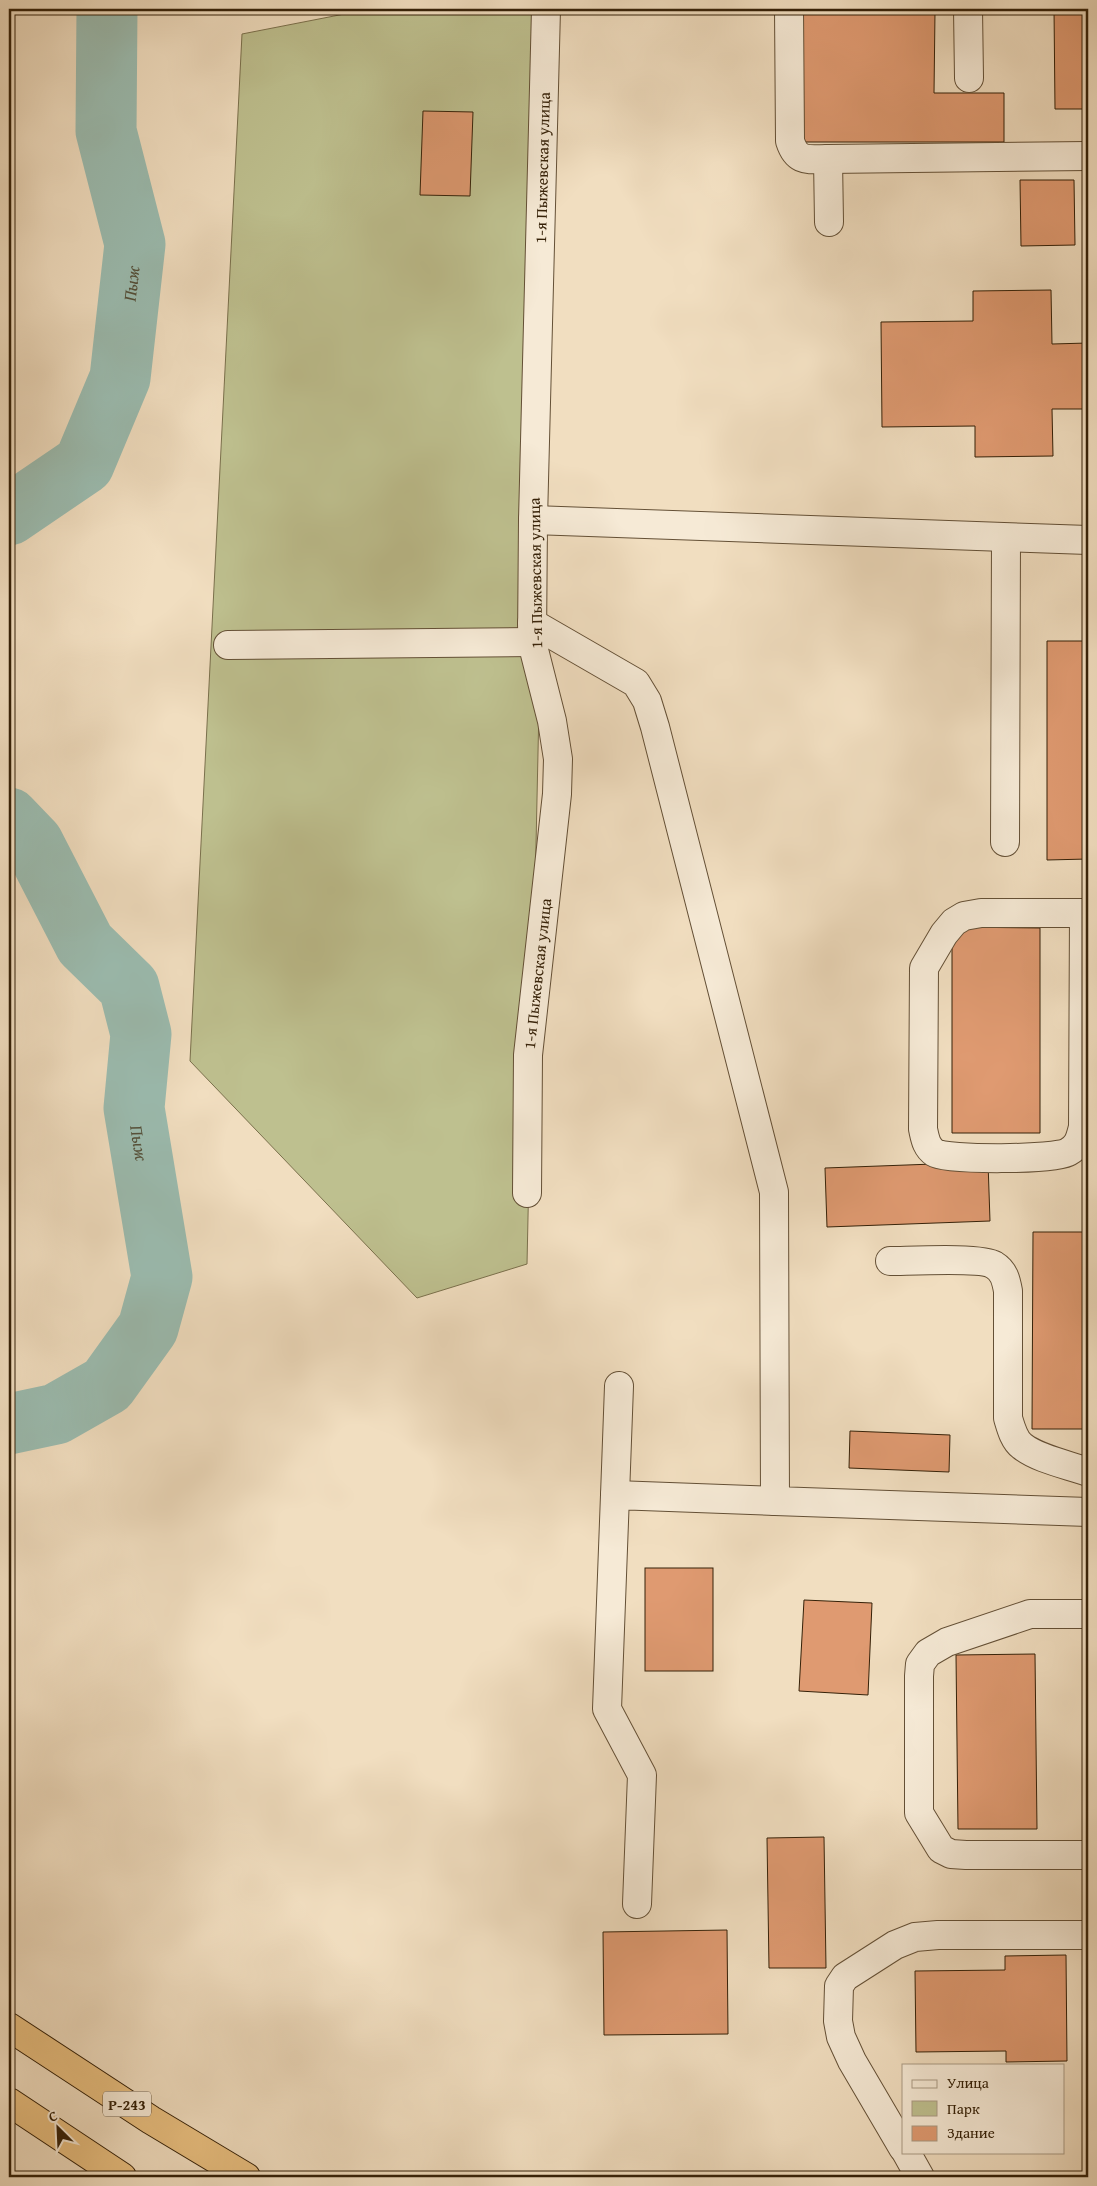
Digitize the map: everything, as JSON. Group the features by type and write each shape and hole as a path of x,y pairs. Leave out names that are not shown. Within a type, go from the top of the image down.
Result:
{"highway":[{"name":"Р-243","path":"9,2027 151,2120 246,2177"},
{"path":"9,2102 122,2177"}],"street":[{"name":"1-я Пыжевская улица","path":"527,1192 528,1055 557,794 558,759 552,721 532,633 533,520 546,9"},
{"path":"789,9 790,141 793,151 799,157 828,160 1088,156"},
{"path":"968,9 969,78"},
{"path":"828,160 829,222"},
{"path":"533,520 1088,540"},
{"path":"1005,842 1006,538"},
{"path":"228,645 532,633 636,684 647,701 656,727 774,1192 775,1501"},
{"path":"981,913 1086,913 1083,1127 1079,1143 1067,1153 1051,1157 956,1158 936,1154 927,1144 923,1129 924,968 944,934 954,922 964,916 981,913"},
{"path":"890,1261 978,1261 993,1264 1004,1274 1008,1291 1008,1418 1013,1434 1020,1446 1036,1454 1088,1472"},
{"path":"619,1386 607,1709 642,1774 638,1904"},
{"path":"615,1496 1088,1512"},
{"path":"1088,1614 1030,1614 947,1642 928,1653 920,1664 919,1676 919,1813 941,1849 951,1854 1088,1855"},
{"path":"902,2146 852,2062 842,2037 838,2020 838,1992 839,1986 845,1977 895,1946 915,1937 938,1935 1088,1935"},
{"path":"907,2154 920,2177"}],"green space":[{"path":"370,9 554,9 527,1264 417,1298 190,1061 242,34"}],"building":[{"path":"793,9 908,9 908,12 935,12 934,93 1004,93 1004,142 793,142"},
{"path":"1054,9 1088,9 1088,109 1055,109"},
{"path":"423,111 473,112 470,196 420,195"},
{"path":"1020,180 1074,180 1075,245 1021,246"},
{"path":"1051,290 1052,344 1088,343 1088,409 1052,409 1053,456 975,457 975,426 882,427 881,322 973,321 973,291"},
{"path":"1047,641 1088,641 1088,859 1047,860"},
{"path":"952,927 1040,928 1040,1133 952,1133"},
{"path":"988,1162 990,1221 827,1227 825,1168"},
{"path":"1033,1232 1088,1232 1088,1429 1032,1429"},
{"path":"850,1431 950,1435 949,1472 849,1468"},
{"path":"645,1568 713,1568 713,1671 645,1671"},
{"path":"804,1600 872,1603 868,1695 799,1691"},
{"path":"1035,1654 1037,1829 958,1829 956,1655"},
{"path":"824,1837 826,1968 769,1968 767,1838"},
{"path":"727,1930 728,2034 604,2035 603,1932"},
{"path":"1066,1955 1067,2061 1006,2062 1006,2051 916,2052 915,1971 1005,1970 1005,1956"}],"waterway":[{"name":"Пыж","path":"9,515 84,464 120,378 135,244 106,131 107,9"},
{"name":"Пыж","path":"9,818 33,843 85,944 129,987 141,1034 134,1108 162,1277 148,1328 107,1385 56,1414 9,1424"}]}
